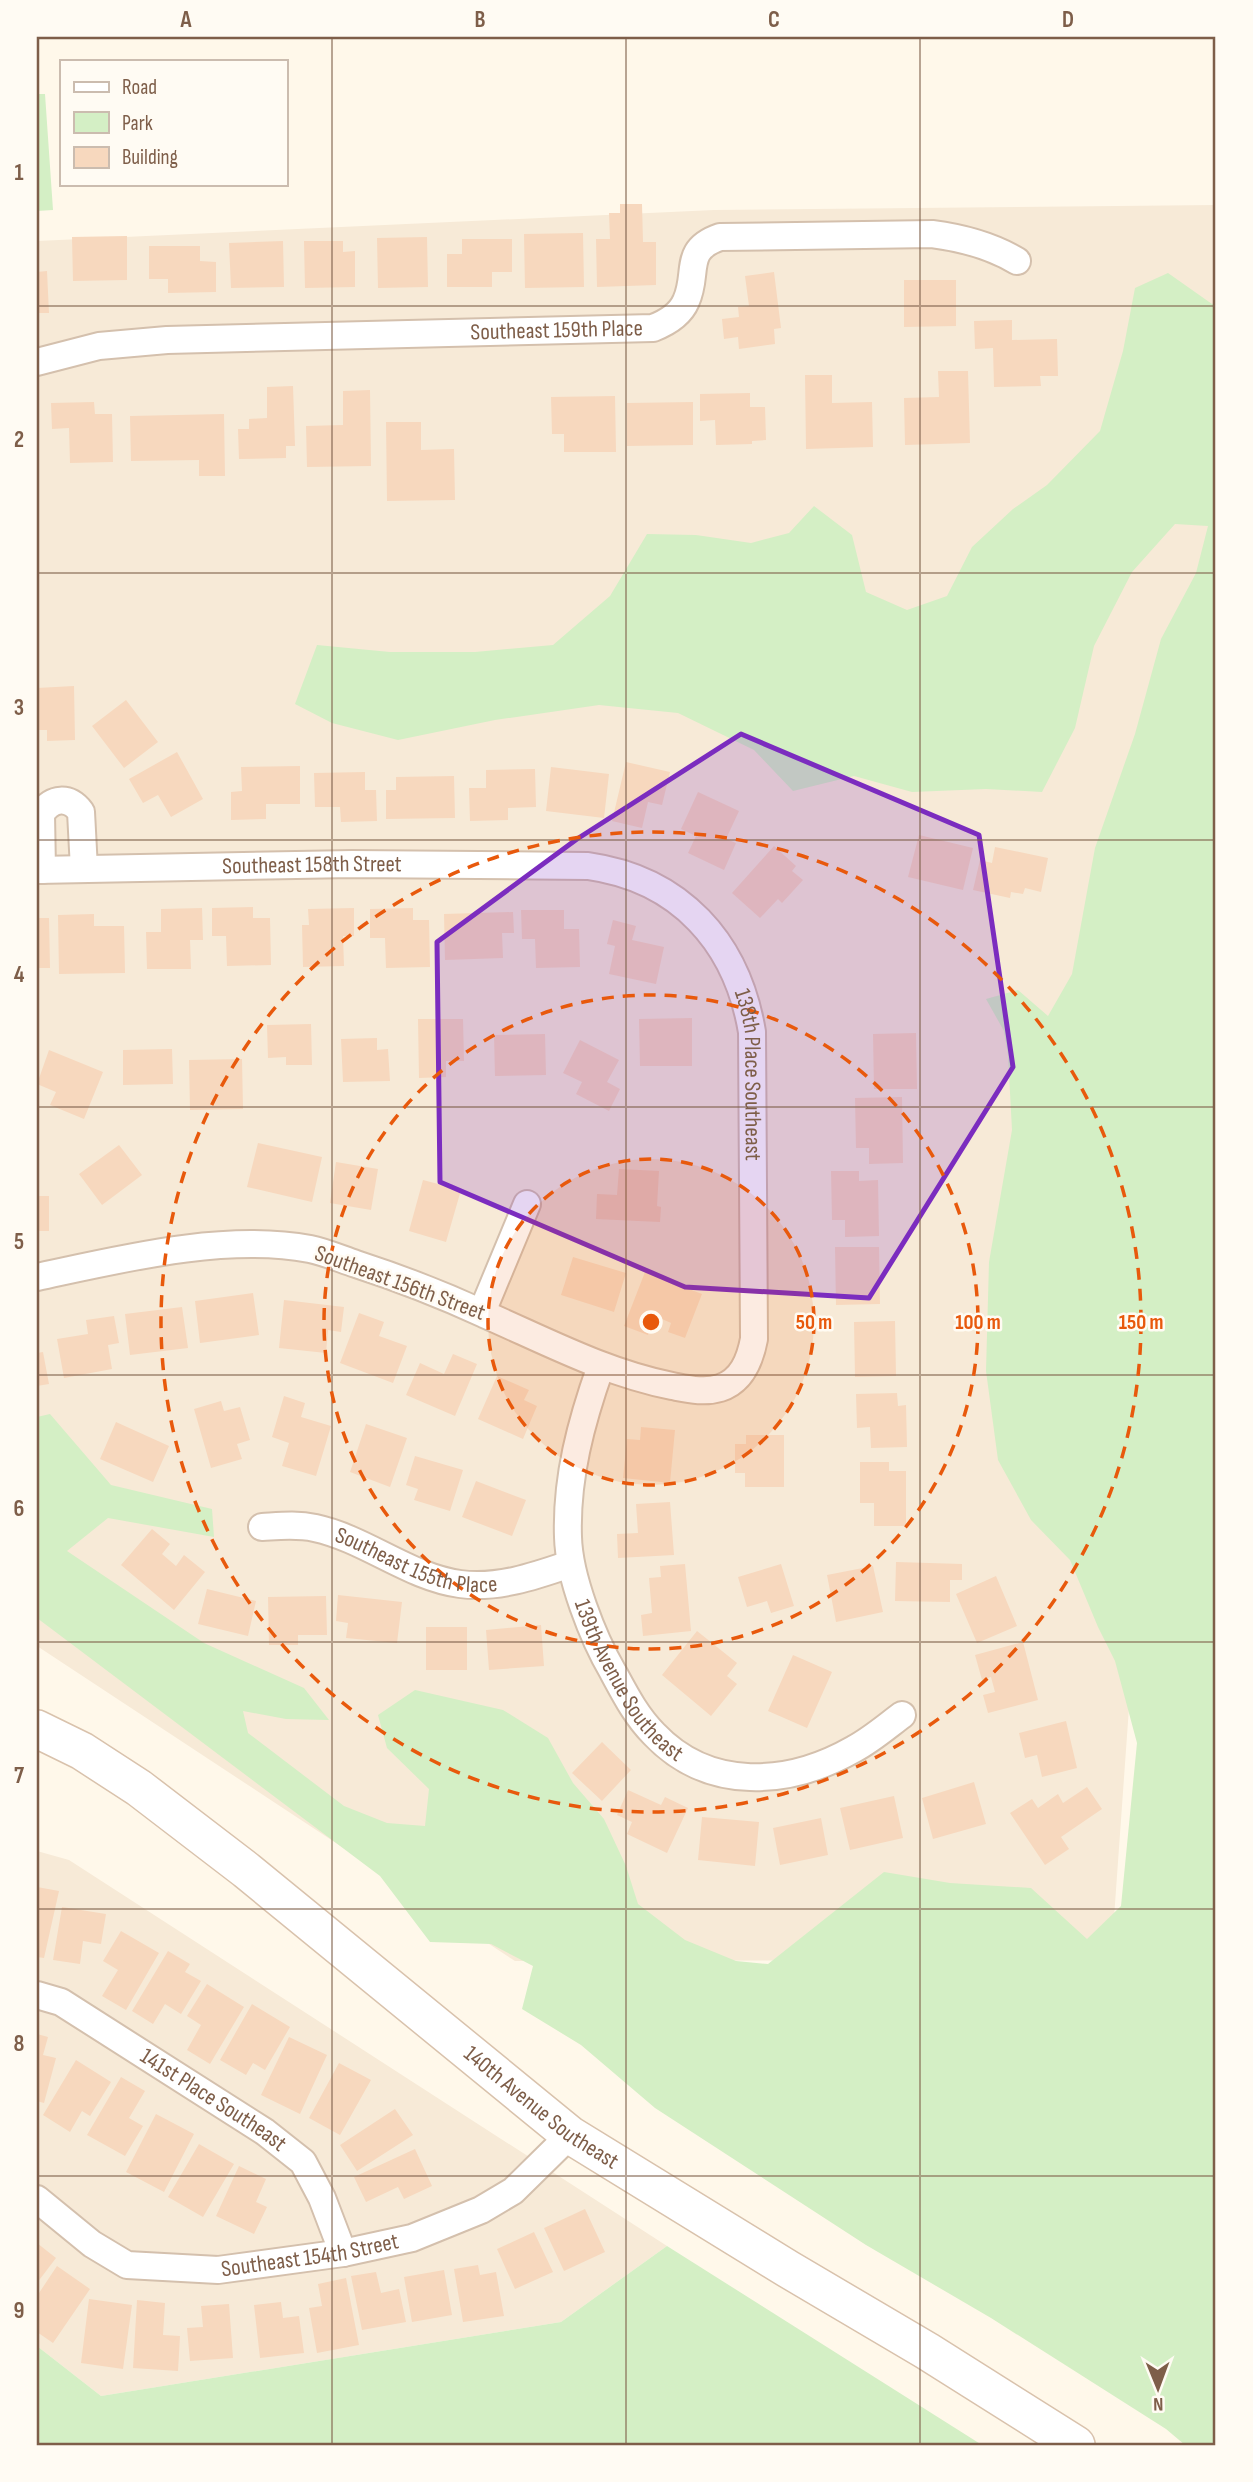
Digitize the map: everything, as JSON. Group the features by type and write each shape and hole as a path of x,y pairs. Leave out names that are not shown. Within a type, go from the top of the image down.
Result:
{"main road":[{"name":"140th Avenue Southeast","path":"37,1729 82,1751 139,1788 246,1870 570,2135 788,2270 927,2351 1076,2445"}],"street":[{"name":"Southeast 159th Place","path":"37,362 99,346 167,340 653,328 665,323 686,303 697,252 705,242 720,237 932,234 985,244 1017,261"},
{"path":"39,870 41,814 52,802 61,800 76,805 81,812 84,869"},
{"name":"Southeast 158th Street","path":"39,870 352,864 588,866"},
{"name":"138th Place Southeast","path":"588,866 613,869 636,877 657,887 692,913 718,942 731,964 747,1004 752,1032 754,1339 745,1369"},
{"path":"482,1312 527,1204"},
{"name":"Southeast 156th Street","path":"37,1277 201,1246 256,1245 311,1249 382,1272 639,1380 695,1390 720,1388 731,1383 745,1369"},
{"name":"139th Avenue Southeast","path":"601,1366 583,1417 574,1461 569,1504 570,1564 602,1654 632,1708 655,1735 682,1757 704,1768 735,1777 764,1779 791,1775 826,1763 855,1749 902,1715"},
{"name":"Southeast 155th Place","path":"261,1527 294,1525 316,1528 336,1534 434,1577 460,1584 513,1581 570,1564"},
{"name":"141st Place Southeast","path":"37,1995 61,2002 265,2132 303,2162 322,2198 343,2253"},
{"name":"Southeast 154th Street","path":"37,2199 92,2244 127,2265 218,2270 343,2253 412,2238 481,2210 513,2191 570,2135"}],"highlighted area":[{"path":"741,734 979,835 1013,1067 869,1298 685,1287 440,1182 437,942 577,839"}],"shaded area":[{"path":"1216,205 1216,489 1111,1960 515,1961 37,1646 37,241 714,210"},
{"path":"37,1851 69,1860 667,2246 561,2322 101,2396 37,2346"}],"green space":[{"path":"37,94 45,94 53,210 37,211"},
{"path":"1168,273 1212,304 1216,303 1216,2445 1185,2445 1166,2429 991,2318 866,2245 655,2108 581,2045 522,2009 533,1966 491,1944 430,1942 380,1876 37,1618 37,1417 50,1414 111,1485 212,1509 214,1537 108,1518 67,1551 204,1643 304,1688 329,1720 286,1719 243,1711 248,1733 344,1806 387,1823 425,1826 429,1789 387,1748 378,1715 415,1690 503,1710 548,1738 573,1783 604,1819 626,1866 638,1904 685,1940 736,1961 768,1964 884,1872 950,1883 1031,1888 1087,1939 1121,1906 1137,1743 1115,1661 1070,1560 1031,1520 998,1460 986,1371 989,1262 1012,1130 1004,1031 986,999 1018,990 1048,1016 1072,974 1095,848 1135,734 1161,639 1196,573 1208,526 1175,524 1132,572 1094,646 1075,728 1042,792 986,789 912,792 854,776 793,791 754,750 678,713 599,705 495,720 398,740 332,723 295,704 317,645 390,652 475,652 553,645 610,596 647,534 696,535 751,543 789,533 814,506 852,535 866,592 907,610 947,596 972,547 1013,509 1047,485 1100,431 1123,351 1135,288"},
{"path":"667,2246 982,2445 37,2445 37,2346 101,2396 561,2322"}],"building":[{"path":"620,204 642,204 643,242 656,242 656,285 597,287 596,239 610,239 609,213 620,213"},
{"path":"583,233 584,287 525,288 524,234"},
{"path":"127,236 127,280 73,281 72,237"},
{"path":"427,237 428,287 378,288 377,238"},
{"path":"462,239 512,239 512,272 492,272 492,287 447,287 447,254 462,254"},
{"path":"283,241 284,287 231,288 229,243"},
{"path":"304,241 343,241 343,252 355,251 355,287 305,288"},
{"path":"149,246 200,246 200,261 216,262 216,292 168,293 168,279 149,279"},
{"path":"47,271 49,313 37,313 37,272"},
{"path":"774,272 781,328 774,329 775,344 739,349 738,337 724,339 722,319 739,317 738,307 749,306 745,276"},
{"path":"904,280 956,280 956,326 904,327"},
{"path":"1012,320 1012,340 1057,339 1058,376 1040,376 1041,386 994,387 993,348 975,349 974,321"},
{"path":"938,371 968,371 970,443 905,445 904,398 939,397"},
{"path":"805,375 832,375 832,403 872,402 873,447 806,449"},
{"path":"293,386 295,446 286,446 286,458 239,459 238,429 249,429 249,419 267,418 267,387"},
{"path":"370,390 371,466 307,467 306,426 343,425 343,391"},
{"path":"750,393 750,407 765,407 766,440 752,441 752,444 716,445 715,420 700,421 700,394"},
{"path":"615,396 616,452 564,452 564,434 552,434 551,397"},
{"path":"94,402 95,414 112,414 113,462 70,463 69,428 52,429 51,403"},
{"path":"693,402 693,445 627,446 627,403"},
{"path":"224,414 225,476 199,476 199,460 131,461 130,416"},
{"path":"386,422 421,422 421,450 454,449 455,500 387,501"},
{"path":"74,686 75,740 47,741 47,730 37,730 37,688"},
{"path":"126,700 158,742 124,768 92,726"},
{"path":"177,752 203,799 171,817 158,795 143,803 129,779"},
{"path":"626,762 670,772 662,805 648,802 642,828 612,821"},
{"path":"300,766 300,804 266,804 266,819 231,820 231,792 242,791 241,767"},
{"path":"551,767 609,774 604,818 546,811"},
{"path":"535,769 536,807 508,808 508,820 470,821 469,788 486,788 486,770"},
{"path":"365,772 365,790 376,790 377,821 341,822 340,807 315,807 314,773"},
{"path":"454,776 455,818 386,819 386,790 396,790 396,777"},
{"path":"698,792 739,811 726,839 736,843 724,870 688,853 696,836 681,829"},
{"path":"919,835 973,848 963,890 908,877"},
{"path":"774,846 796,866 792,871 803,880 782,903 778,899 760,918 732,893"},
{"path":"995,847 1048,858 1041,892 1025,888 1023,894 1011,892 1010,898 973,890 980,860 992,863"},
{"path":"253,907 253,918 270,918 271,965 227,966 226,936 212,936 212,908"},
{"path":"202,908 203,940 190,940 191,969 147,969 146,932 161,932 161,909"},
{"path":"354,908 354,936 343,936 344,966 303,967 302,925 309,925 308,909"},
{"path":"413,908 413,920 429,920 430,967 386,968 385,938 370,938 370,909"},
{"path":"521,910 564,910 564,929 579,929 580,967 536,968 535,939 522,939"},
{"path":"513,912 514,933 502,933 503,958 445,960 444,914"},
{"path":"94,914 94,926 124,926 125,973 59,974 58,915"},
{"path":"37,918 49,918 50,968 37,968"},
{"path":"613,920 636,926 632,940 664,947 656,984 609,974 615,946 607,944"},
{"path":"692,1018 692,1066 640,1066 639,1019"},
{"path":"418,1019 463,1019 464,1061 446,1061 446,1077 419,1078"},
{"path":"311,1024 312,1065 286,1065 286,1057 268,1058 267,1025"},
{"path":"916,1033 917,1089 874,1089 873,1034"},
{"path":"545,1034 546,1075 495,1076 494,1035"},
{"path":"377,1038 377,1050 388,1049 390,1081 343,1082 341,1039"},
{"path":"580,1040 619,1060 607,1082 620,1089 609,1111 576,1094 582,1082 563,1073"},
{"path":"172,1049 173,1084 123,1085 123,1050"},
{"path":"49,1050 103,1072 84,1119 50,1105 56,1092 37,1084"},
{"path":"242,1059 243,1109 190,1110 189,1060"},
{"path":"902,1097 903,1163 869,1164 869,1148 856,1148 855,1098"},
{"path":"258,1143 322,1157 312,1202 247,1187"},
{"path":"119,1145 142,1175 102,1205 79,1174"},
{"path":"336,1162 378,1169 371,1210 330,1203"},
{"path":"619,1169 659,1171 657,1206 661,1207 660,1222 596,1219 597,1194 617,1195"},
{"path":"831,1171 859,1171 859,1181 878,1180 879,1236 845,1237 845,1220 832,1220"},
{"path":"423,1180 461,1190 446,1242 409,1231"},
{"path":"37,1196 49,1196 49,1231 37,1231"},
{"path":"835,1247 879,1247 880,1304 836,1305"},
{"path":"573,1257 626,1273 614,1312 561,1295"},
{"path":"645,1272 702,1294 685,1338 668,1332 671,1323 655,1316 648,1335 624,1326"},
{"path":"253,1293 259,1335 200,1343 195,1301"},
{"path":"284,1300 344,1307 341,1332 328,1330 326,1353 279,1348"},
{"path":"182,1307 188,1348 130,1355 125,1314"},
{"path":"359,1313 384,1322 379,1336 407,1346 393,1383 340,1363"},
{"path":"114,1316 119,1343 108,1345 112,1369 64,1378 57,1339 88,1334 86,1320"},
{"path":"895,1321 896,1376 855,1377 854,1322"},
{"path":"43,1352 49,1384 37,1386 37,1353"},
{"path":"453,1354 477,1364 455,1416 406,1395 420,1363 444,1374"},
{"path":"497,1376 529,1390 524,1400 537,1406 523,1439 478,1419"},
{"path":"897,1393 898,1406 906,1405 907,1447 871,1448 870,1427 857,1428 856,1394"},
{"path":"284,1396 305,1403 301,1417 331,1426 316,1476 282,1466 289,1443 272,1437"},
{"path":"221,1401 224,1411 240,1407 250,1440 237,1444 242,1459 211,1468 194,1409"},
{"path":"116,1422 169,1446 153,1482 100,1459"},
{"path":"366,1424 407,1438 390,1487 350,1472"},
{"path":"641,1427 675,1430 670,1483 623,1478 627,1439 640,1440"},
{"path":"746,1435 784,1435 784,1487 745,1487 745,1473 735,1473 735,1444 746,1444"},
{"path":"415,1456 463,1470 450,1511 414,1500 418,1489 406,1485"},
{"path":"860,1462 889,1462 889,1471 906,1471 906,1526 874,1526 874,1503 860,1503"},
{"path":"476,1481 526,1500 512,1536 462,1517"},
{"path":"670,1502 674,1555 618,1558 617,1534 638,1533 636,1504"},
{"path":"152,1529 170,1544 162,1554 176,1566 184,1555 205,1572 174,1610 121,1565"},
{"path":"896,1562 962,1564 962,1580 950,1580 950,1602 895,1601"},
{"path":"685,1564 691,1631 643,1636 641,1615 652,1613 649,1578 661,1577 660,1566"},
{"path":"781,1564 794,1606 771,1613 767,1601 747,1607 738,1577"},
{"path":"873,1566 883,1612 836,1622 827,1575"},
{"path":"996,1576 1017,1626 977,1643 956,1594"},
{"path":"207,1589 256,1601 248,1636 198,1624"},
{"path":"338,1595 402,1602 397,1643 346,1638 348,1623 336,1621"},
{"path":"326,1596 327,1635 298,1635 298,1645 269,1645 268,1597"},
{"path":"541,1625 544,1666 489,1670 486,1630"},
{"path":"426,1627 467,1627 467,1670 426,1670"},
{"path":"697,1631 737,1663 727,1676 737,1684 711,1716 662,1675"},
{"path":"1023,1642 1038,1700 988,1713 983,1695 995,1692 991,1677 982,1680 975,1655"},
{"path":"793,1655 832,1672 807,1728 768,1711"},
{"path":"1066,1721 1077,1768 1042,1777 1037,1755 1025,1758 1019,1733"},
{"path":"602,1742 631,1770 602,1801 572,1773"},
{"path":"974,1782 986,1824 933,1839 922,1798"},
{"path":"1087,1787 1102,1809 1061,1837 1069,1849 1045,1865 1010,1813 1032,1799 1038,1808 1058,1794 1063,1803"},
{"path":"628,1790 661,1805 665,1797 688,1808 667,1853 627,1834 632,1822 617,1815"},
{"path":"894,1796 903,1838 850,1850 840,1808"},
{"path":"702,1817 759,1822 755,1866 698,1860"},
{"path":"821,1818 828,1855 780,1865 773,1828"},
{"path":"37,1887 59,1891 44,1958 37,1957"},
{"path":"62,1907 106,1914 101,1944 83,1941 80,1964 53,1960"},
{"path":"121,1931 159,1953 126,2010 102,1996 118,1970 103,1961"},
{"path":"168,1951 190,1964 185,1972 201,1981 181,2014 165,2004 153,2024 132,2011"},
{"path":"207,1984 244,2007 210,2064 187,2050 201,2025 187,2016"},
{"path":"252,2004 290,2027 265,2070 253,2063 246,2075 220,2060"},
{"path":"37,2034 48,2037 43,2055 56,2058 44,2103 37,2101"},
{"path":"289,2037 327,2055 300,2114 261,2095"},
{"path":"76,2060 111,2082 90,2116 82,2111 70,2132 43,2115"},
{"path":"339,2063 371,2080 340,2135 309,2118"},
{"path":"121,2077 145,2091 129,2118 143,2126 125,2156 87,2135"},
{"path":"395,2109 413,2135 357,2171 340,2145"},
{"path":"156,2114 194,2134 164,2192 126,2172"},
{"path":"199,2144 234,2164 203,2217 168,2197"},
{"path":"415,2149 432,2186 404,2199 398,2187 366,2202 354,2177"},
{"path":"239,2166 266,2179 256,2202 267,2207 254,2234 216,2216"},
{"path":"585,2209 605,2252 564,2271 544,2228"},
{"path":"534,2232 553,2272 515,2289 497,2249"},
{"path":"37,2243 56,2258 37,2283"},
{"path":"478,2265 480,2275 496,2272 504,2316 463,2322 454,2269"},
{"path":"57,2266 90,2289 53,2343 37,2332 37,2296"},
{"path":"444,2270 452,2315 412,2322 404,2277"},
{"path":"376,2272 381,2293 399,2289 406,2322 362,2330 351,2276"},
{"path":"346,2278 359,2345 317,2353 309,2308 322,2306 318,2284"},
{"path":"89,2299 132,2305 123,2369 81,2363"},
{"path":"137,2300 165,2303 163,2335 180,2336 178,2371 133,2368"},
{"path":"281,2302 283,2318 299,2316 304,2353 260,2358 254,2305"},
{"path":"229,2304 233,2358 190,2361 187,2328 203,2327 201,2306"}]}
